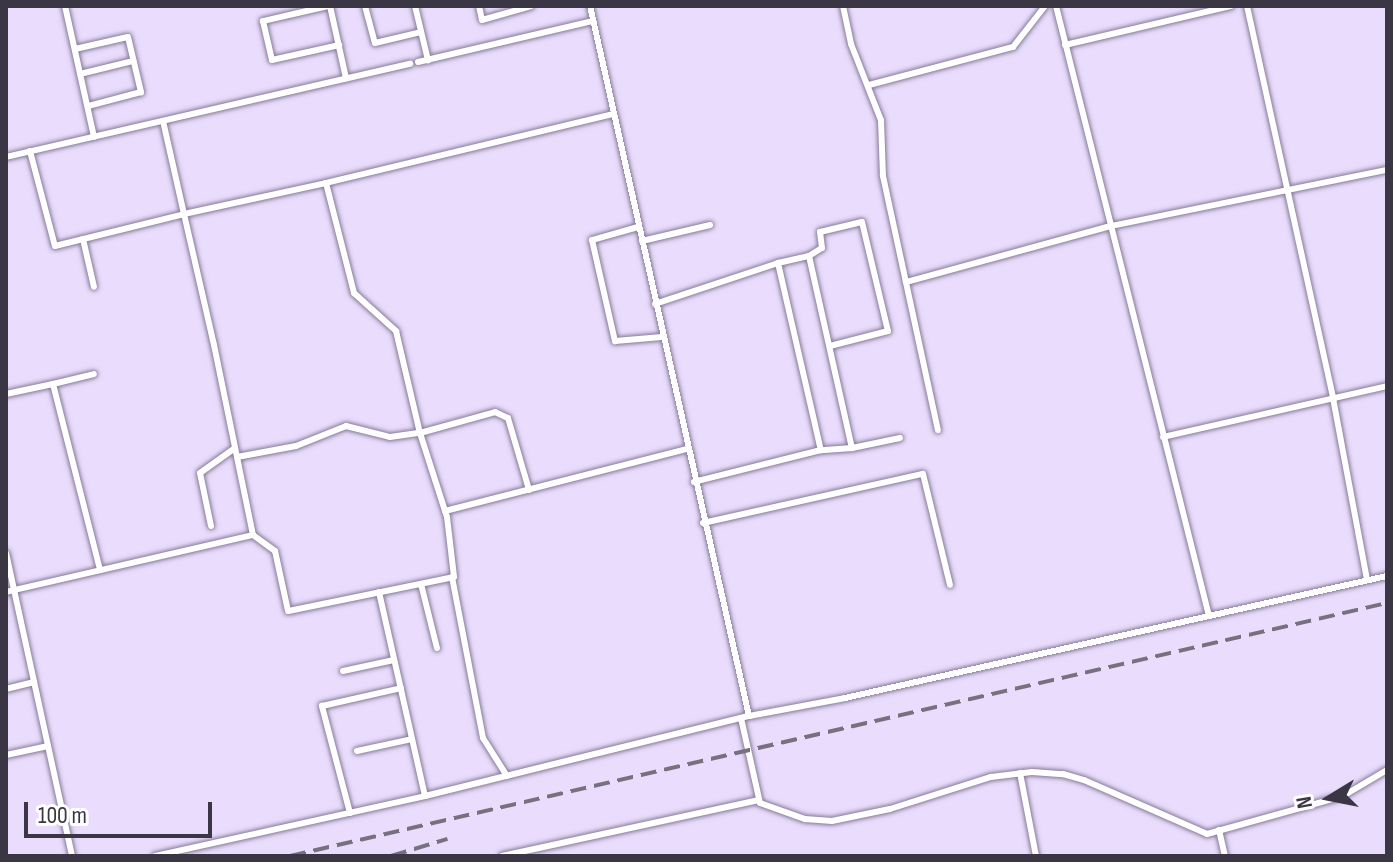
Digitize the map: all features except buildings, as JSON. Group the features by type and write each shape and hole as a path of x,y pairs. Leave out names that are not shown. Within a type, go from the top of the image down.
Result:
{"lane":[{"path":"65,6 94,137"},
{"path":"339,45 272,60 263,21 329,6 339,45 346,78"},
{"path":"365,6 375,43 421,32"},
{"path":"415,6 428,60"},
{"path":"479,6 482,20 531,6"},
{"path":"590,6 745,717 759,800"},
{"path":"843,6 851,44 881,120 883,176 938,430"},
{"path":"869,85 1013,47 1045,6"},
{"path":"1056,6 1209,616"},
{"path":"1065,45 1231,6"},
{"path":"1247,6 1333,398 1367,580"},
{"path":"6,157 593,21"},
{"path":"75,49 128,37 141,92 88,106"},
{"path":"80,74 133,61"},
{"path":"30,151 55,246 613,114"},
{"path":"163,121 253,535 275,551 288,611 452,577"},
{"path":"906,282 1111,226 1387,170"},
{"path":"326,183 354,293 396,331 420,433 445,511 452,577 483,738 507,776"},
{"path":"655,304 778,263 809,256 822,248 820,232 862,222 888,331 830,346"},
{"path":"642,241 710,225"},
{"path":"638,227 592,240 615,341 662,337"},
{"path":"83,239 94,287"},
{"path":"809,256 852,448"},
{"path":"778,263 821,450"},
{"path":"6,394 94,374"},
{"path":"53,384 100,570"},
{"path":"1163,437 1387,386"},
{"path":"237,457 296,446 346,426 390,437 420,433 495,412 508,418 529,490"},
{"path":"694,482 821,450 852,448 900,438"},
{"path":"211,526 200,473 235,448"},
{"path":"445,511 687,449"},
{"path":"703,523 923,474 950,585"},
{"path":"6,592 253,535"},
{"path":"6,553 72,856"},
{"path":"155,856 425,796 745,717 845,698 1387,576"},
{"path":"421,584 437,648"},
{"path":"379,592 425,796"},
{"path":"343,671 394,660"},
{"path":"6,689 34,682"},
{"path":"350,813 322,706 401,688"},
{"path":"357,751 412,739"},
{"path":"6,755 48,746"},
{"path":"502,856 759,800 805,819 832,821 890,809 991,777 1020,773 1063,774 1207,834 1343,796 1387,770"},
{"path":"1020,773 1036,856"},
{"path":"1219,830 1225,856"}],"shaded area":[{"path":"6,6 1387,6 1387,856 6,856"}],"railway":[{"path":"290,856 1387,603"},
{"path":"391,856 447,839"}]}
